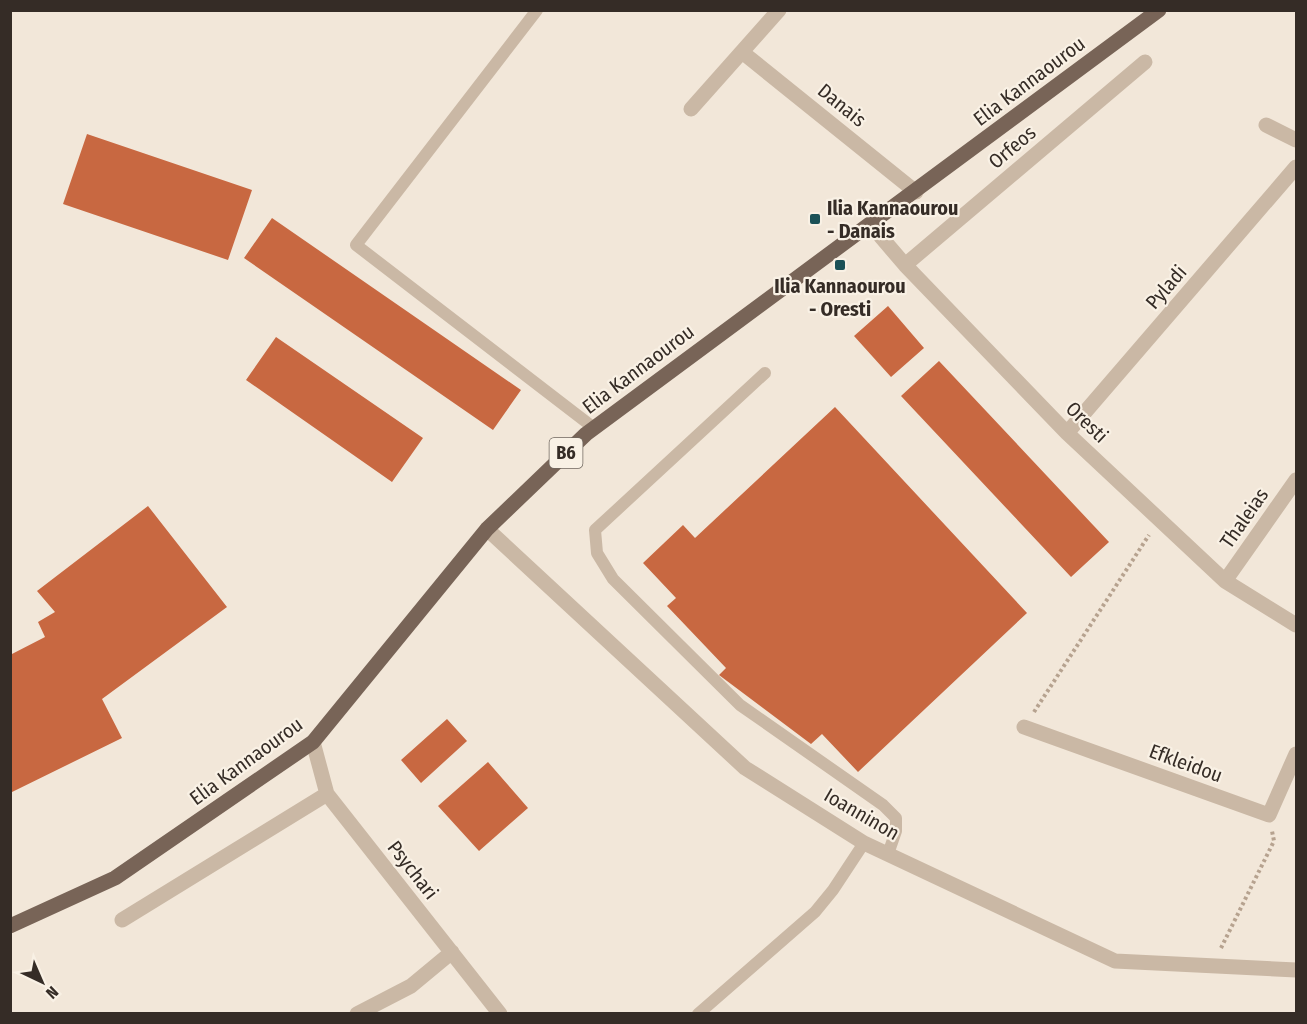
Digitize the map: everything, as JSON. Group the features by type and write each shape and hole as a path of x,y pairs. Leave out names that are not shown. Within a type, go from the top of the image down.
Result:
{"main road":[{"name":"Elia Kannaourou","path":"10,926 115,878 314,742 487,529 594,428 1159,10"}],"street":[{"path":"691,109 779,10"},
{"name":"Danais","path":"742,52 916,192"},
{"name":"Orfeos","path":"905,265 1146,62"},
{"path":"1266,125 1296,140"},
{"name":"Pyladi","path":"1067,434 1296,167"},
{"name":"Oresti","path":"870,224 905,265 1067,434 1225,581 1296,625"},
{"name":"Thaleias","path":"1225,581 1296,480"},
{"name":"Ioanninon","path":"487,529 745,768 864,843 1115,961 1296,970"},
{"name":"Efkleidou","path":"1024,727 1269,815"},
{"name":"Psychari","path":"314,742 327,794 500,1014"},
{"path":"1269,815 1296,753"},
{"path":"122,920 327,794"},
{"path":"357,1014 411,986 452,952"}],"lane":[{"path":"537,10 356,245 594,428"},
{"path":"765,373 595,530 597,553 613,579 740,705 883,805 896,818 896,831 888,854"},
{"path":"698,1014 815,912 833,890 864,843"}],"path":[{"path":"1024,727 1159,519"},
{"path":"1211,967 1274,841 1269,815"}],"building":[{"path":"87,134 252,190 228,260 63,204"},
{"path":"272,218 521,390 493,430 244,258"},
{"path":"888,306 924,348 891,377 854,336"},
{"path":"276,337 423,438 392,482 246,380"},
{"path":"939,361 1109,542 1071,577 901,396"},
{"path":"835,407 1027,613 858,772 822,734 811,744 719,675 726,668 667,606 676,598 643,563 683,525 695,538"},
{"path":"148,506 227,607 102,699 122,738 10,793 10,655 45,637 38,622 55,612 37,591"},
{"path":"447,719 467,741 421,783 401,760"},
{"path":"488,762 528,808 479,851 438,806"}],"place":[{"name":"Ilia Kannaourou - Danais","path":"815,219"},
{"name":"Ilia Kannaourou - Oresti","path":"840,265"}]}
